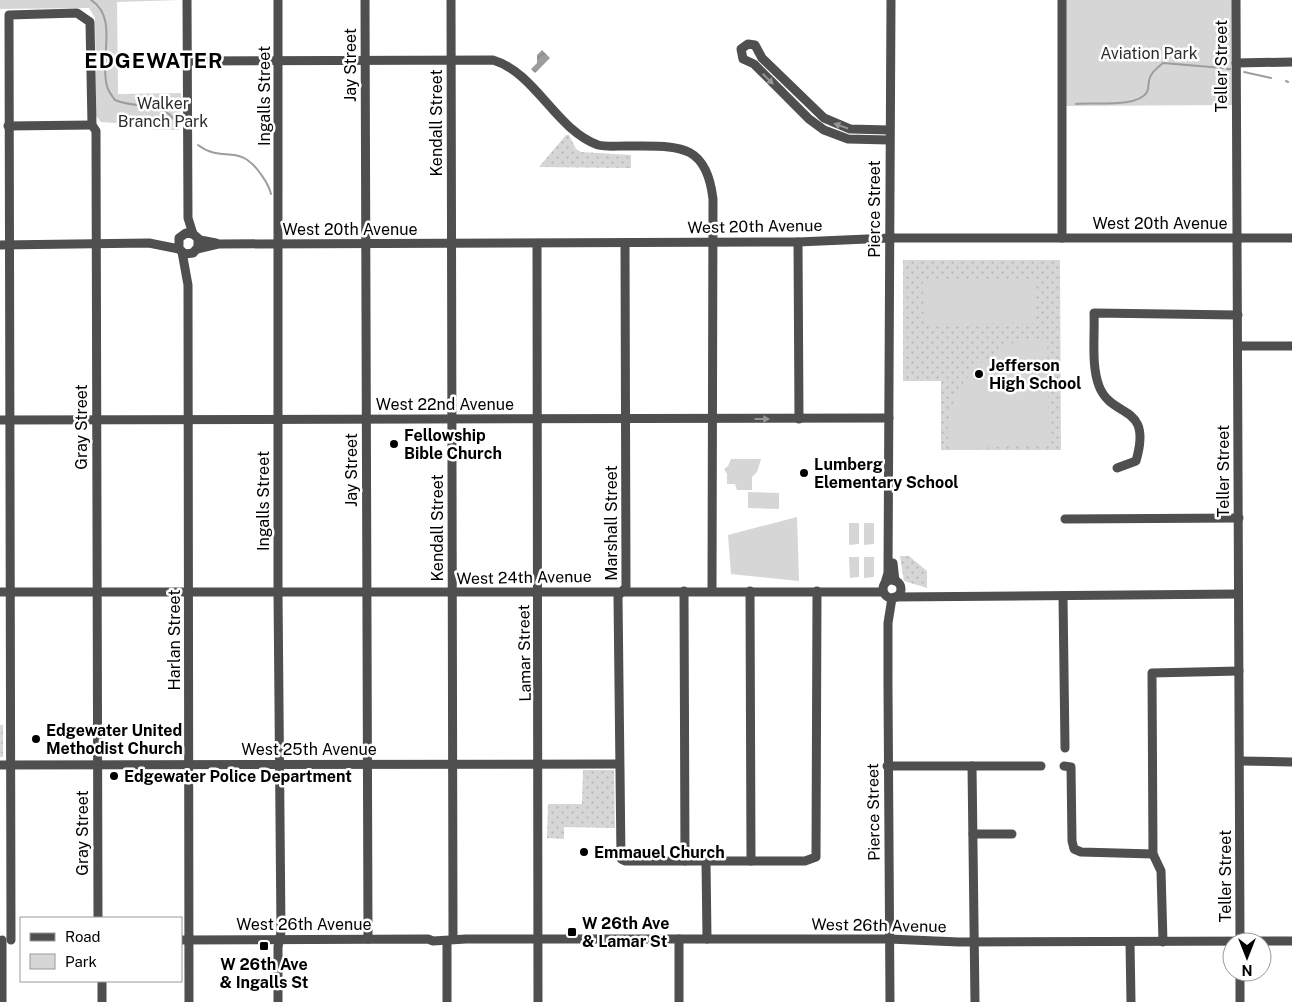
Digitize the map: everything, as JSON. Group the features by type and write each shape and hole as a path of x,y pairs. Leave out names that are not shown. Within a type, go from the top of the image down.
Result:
{"street":[{"path":"187,0 188,218 195,236"},
{"name":"Ingalls Street","path":"278,0 278,592 280,765 278,1002"},
{"name":"Jay Street","path":"365,0 365,593 368,939"},
{"name":"Kendall Street","path":"447,1002 454,764 450,0"},
{"name":"Pierce Street","path":"890,1002 887,424 889,418 891,0"},
{"path":"1062,0 1062,238"},
{"name":"Teller Street","path":"1236,0 1240,932"},
{"name":"Gray Street","path":"8,126 9,15 77,13 90,22 92,125 96,131 98,917"},
{"path":"889,130 850,129 829,121 816,112 762,58 755,45 748,44 741,49 743,59 754,64 809,120 824,130 848,139 890,140"},
{"path":"187,61 493,60 510,66 572,129 600,146 672,146 698,157 706,167 714,199 712,242 712,590"},
{"path":"1236,63 1292,62"},
{"path":"2,1002 5,765 10,592 5,420 5,245 8,126 92,125"},
{"path":"5,245 148,243 180,236 188,218"},
{"name":"West 20th Avenue","path":"180,236 195,236 218,244"},
{"name":"Harlan Street","path":"180,236 180,250 188,278"},
{"name":"Harlan Street","path":"189,1002 185,940 189,764 188,278 195,251 195,236"},
{"name":"West 20th Avenue","path":"180,250 195,251 218,244 798,242 890,238 1292,238"},
{"path":"798,242 799,419"},
{"path":"148,243 180,250"},
{"name":"Marshall Street","path":"625,243 626,587 618,596 620,859 625,861 685,861"},
{"name":"Lamar Street","path":"537,244 540,764 538,1002"},
{"path":"1117,468 1136,461 1140,445 1138,424 1124,409 1108,400 1100,389 1096,376 1094,313 1238,315"},
{"path":"1238,346 1292,346"},
{"name":"Pierce Street","path":"889,418 892,424 898,584"},
{"name":"West 22nd Avenue","path":"5,420 889,418"},
{"path":"1065,519 1239,518"},
{"path":"890,580 898,584 899,594 887,592 890,580"},
{"name":"West 24th Avenue","path":"898,584 917,596"},
{"name":"West 24th Avenue","path":"0,592 365,593 868,590 917,596 1238,594"},
{"path":"684,591 685,861 811,860 816,857 817,591"},
{"path":"750,591 751,861"},
{"path":"1063,596 1065,748"},
{"path":"1162,942 1161,871 1153,854 1152,673 1239,672"},
{"path":"1240,761 1292,762"},
{"name":"West 25th Avenue","path":"5,765 618,764"},
{"path":"888,766 1041,766"},
{"path":"972,766 975,1002"},
{"path":"1067,766 1074,848 1082,852 1153,854"},
{"path":"973,834 1012,834"},
{"path":"706,861 707,939"},
{"name":"West 26th Avenue","path":"185,940 428,939 432,936 450,939 889,939 974,942 1222,942"},
{"path":"679,939 679,1002"},
{"path":"4,940 20,940"},
{"name":"West 26th Avenue","path":"1272,941 1292,941"},
{"path":"1130,942 1131,1002"},
{"path":"102,982 102,1002"},
{"path":"1240,982 1240,1002"}],"green space":[{"name":"Walker Branch Park","path":"0,0 180,0 117,2 118,94 181,93 179,130 145,129 129,124 101,122 96,116 95,18 89,8 0,9"},
{"name":"Aviation Park","path":"1066,0 1232,0 1232,105 1066,106"},
{"path":"566,135 569,135 576,149 581,152 631,155 631,168 539,167"},
{"path":"903,260 1060,260 1061,450 941,450 941,381 903,381"},
{"path":"1034,279 1034,323 924,324 923,280"},
{"path":"1047,339 1049,444 949,450 948,435 952,407 964,382 973,371 984,361 1011,344 1023,340"},
{"path":"731,459 761,459 757,472 752,477 752,490 737,490 735,484 727,484 727,474 724,469 728,466"},
{"path":"748,492 779,493 779,509 748,508"},
{"path":"797,517 799,581 731,574 728,535"},
{"path":"849,523 859,523 859,544 849,545"},
{"path":"864,523 874,523 874,544 864,545"},
{"path":"900,556 909,556 927,571 927,588 904,581"},
{"path":"849,557 859,557 859,577 850,578"},
{"path":"864,557 874,557 874,577 864,578"},
{"path":"0,725 3,725 3,757 0,757"},
{"path":"583,770 614,770 615,828 564,827 564,839 547,838 548,804 582,804"}],"water":[{"path":"542,50 550,58 535,73 531,69 537,63 537,55"}],"waterway":[{"path":"91,0 104,17 106,28 105,75 111,95 115,100 124,103 149,106 165,111 177,124"},
{"path":"1076,104 1125,102 1142,97 1148,91 1149,81 1154,71 1163,63 1223,68"},
{"path":"1244,72 1271,78"},
{"path":"198,145 215,153 245,158 260,173 268,185 271,194"}],"place":[{"name":"Jefferson High School","path":"979,374"},
{"name":"Fellowship Bible Church","path":"394,444"},
{"name":"Lumberg Elementary School","path":"804,473"},
{"name":"Edgewater United Methodist Church","path":"36,739"},
{"name":"Edgewater Police Department","path":"114,776"},
{"name":"Emmauel Church","path":"584,852"},
{"name":"W 26th Ave & Lamar St","path":"572,932"},
{"name":"W 26th Ave & Ingalls St","path":"264,946"}],"district":[{"name":"EDGEWATER","path":"154,61"}]}
